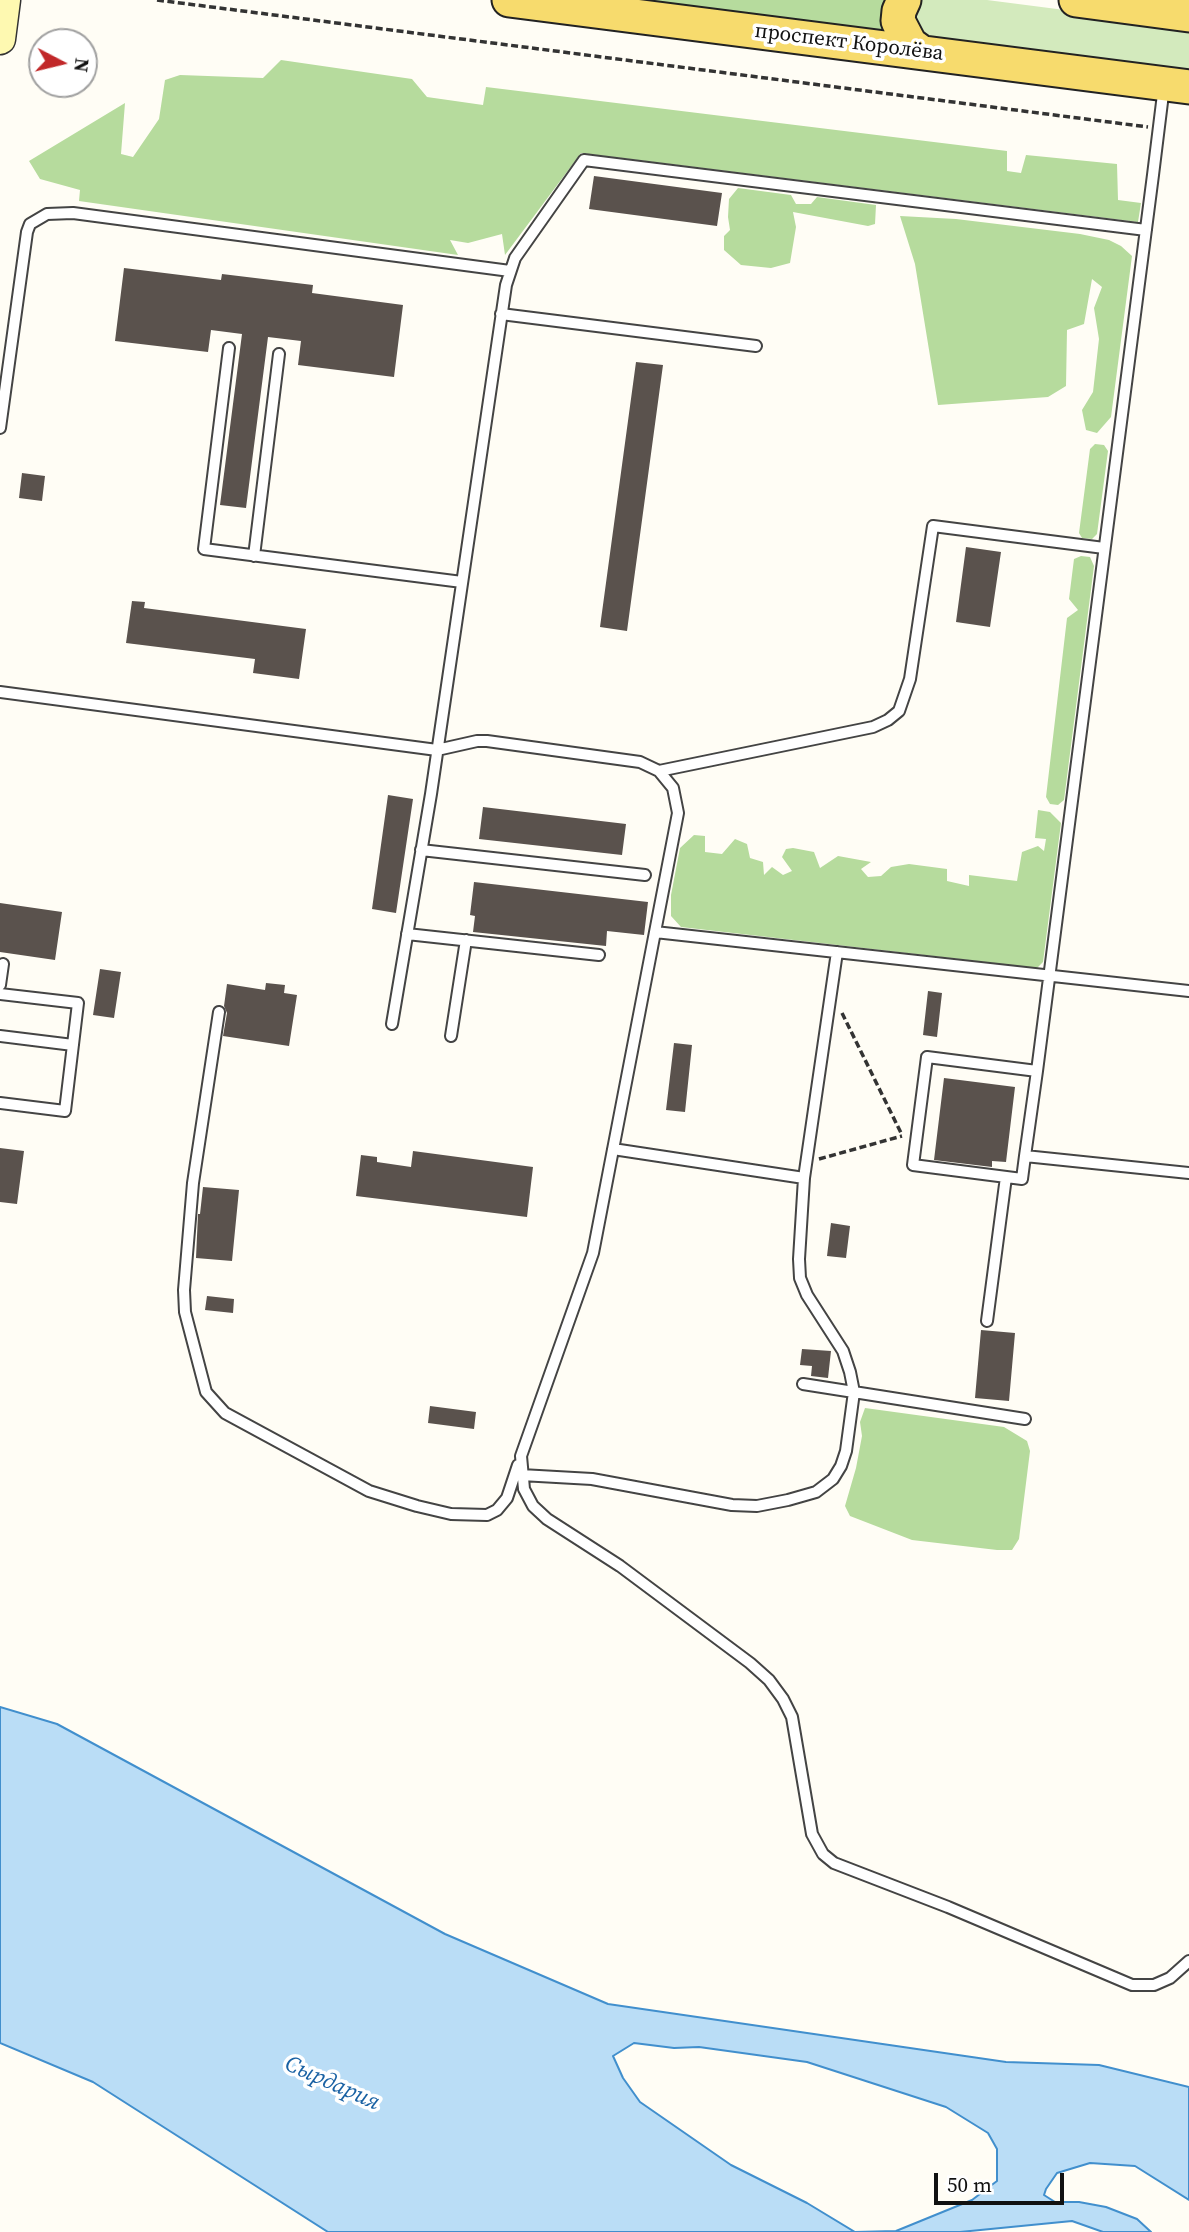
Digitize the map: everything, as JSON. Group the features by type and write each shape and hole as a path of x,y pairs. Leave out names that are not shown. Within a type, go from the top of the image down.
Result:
{"main road":[{"name":"проспект Королёва","path":"509,0 1177,85"},
{"path":"904,0 898,21 911,44 921,52"},
{"path":"1076,0 1189,15"}],"street":[{"path":"0,39 5,0"}],"lane":[{"path":"1037,1071 927,1057 913,1165 1023,1179 1025,1156 1037,1071 1159,128 1177,85"},
{"path":"392,1024 437,750 501,314 510,271 515,258 584,160 1146,230"},
{"path":"0,428 27,232 30,224 47,214 72,213 510,271"},
{"path":"501,314 756,346"},
{"path":"229,348 204,549 462,582"},
{"path":"254,556 279,354"},
{"path":"659,771 873,727 899,711 910,679 933,526 1104,548"},
{"path":"0,692 437,750 487,741 640,762 659,771 673,788 678,813 593,1253 507,1498 497,1510 477,1516 451,1514 369,1491 225,1413 206,1392 185,1312 184,1290 194,1183 219,1012"},
{"path":"421,850 645,875"},
{"path":"655,932 1189,991"},
{"path":"407,934 599,955"},
{"path":"451,1036 466,940"},
{"path":"521,1475 592,1479 732,1505 757,1506 816,1492 832,1479 841,1466 846,1451 854,1392 850,1371 843,1351 807,1295 800,1278 804,1178 836,952"},
{"path":"0,985 3,964"},
{"path":"0,994 78,1003 65,1111 0,1103"},
{"path":"0,1036 73,1045"},
{"path":"613,1149 804,1178"},
{"path":"1025,1156 1189,1173"},
{"path":"987,1321 1006,1177"},
{"path":"803,1384 1025,1419"},
{"path":"521,1456 524,1489 533,1506 547,1519 620,1566 750,1663 769,1681 792,1717 812,1834 823,1854 834,1863 948,1907 1132,1985 1154,1985 1170,1978 1189,1961"}],"path":[{"path":"157,0 1159,128"},
{"path":"832,993 903,1136"},
{"path":"806,1163 918,1132"}],"green space":[{"path":"604,0 889,0 893,37"},
{"path":"922,0 987,0 1189,26 1189,74 922,36 914,15"},
{"path":"281,60 412,79 427,97 483,105 486,87 1007,151 1007,171 1021,173 1026,155 1117,164 1118,200 1141,203 1138,222 581,153 505,255 502,234 468,243 450,240 458,255 79,201 80,190 40,179 29,161 125,103 121,154 133,157 159,119 165,80 180,75 263,78"},
{"path":"738,188 791,195 796,204 811,204 817,197 876,205 875,224 868,226 793,212 796,227 790,263 771,268 741,265 724,250 724,236 730,230 729,199"},
{"path":"900,216 956,219 1080,234 1109,240 1132,256 1111,417 1097,433 1086,430 1082,410 1093,392 1099,339 1094,308 1102,287 1092,279 1084,324 1067,330 1066,386 1048,397 938,405 915,264"},
{"path":"1095,444 1104,445 1108,451 1097,534 1092,539 1082,538 1079,533 1090,449"},
{"path":"1081,556 1090,557 1094,566 1064,800 1058,805 1050,804 1046,797 1067,618 1078,610 1069,599 1074,559"},
{"path":"1038,810 1050,812 1061,823 1043,962 1037,968 681,927 671,916 671,895 680,848 694,835 705,836 705,852 722,854 735,839 747,844 750,858 763,862 764,875 772,867 783,875 792,871 782,857 786,849 793,848 814,852 820,868 838,856 871,862 861,869 868,877 881,876 891,867 909,864 947,869 947,881 969,886 969,875 1017,881 1022,852 1038,846 1044,851 1046,839 1035,838"},
{"path":"865,1408 1004,1427 1027,1441 1030,1451 1019,1539 1012,1550 912,1540 850,1516 845,1506 856,1468 862,1436 860,1422"}],"water":[{"name":"Сырдария","path":"0,1707 57,1724 445,1934 608,2004 1006,2062 1099,2065 1189,2087 1189,2200 1135,2166 1090,2163 1057,2173 1044,2195 1055,2202 1079,2202 1106,2207 1137,2219 1151,2232 1103,2232 1072,2221 960,2232 855,2232 328,2232 93,2082 0,2043","holes":["634,2043 674,2048 699,2047 807,2062 946,2107 988,2133 997,2149 997,2181 972,2200 896,2231 855,2232 807,2203 731,2165 640,2102 623,2078 613,2056"]}],"building":[{"path":"594,176 722,193 717,226 589,209"},
{"path":"124,268 221,280 222,274 313,285 312,293 403,305 394,377 298,365 301,341 268,337 246,508 220,505 242,334 211,330 208,352 115,341"},
{"path":"636,362 663,365 627,631 600,627"},
{"path":"22,473 45,476 42,501 19,498"},
{"path":"966,547 1001,552 990,627 956,622"},
{"path":"132,601 145,602 144,608 306,629 299,679 253,673 255,659 126,643"},
{"path":"388,795 413,799 396,913 372,909"},
{"path":"483,807 626,824 622,855 479,839"},
{"path":"474,882 648,902 644,935 607,931 606,946 473,932 475,916 470,915"},
{"path":"0,903 62,912 55,960 0,952"},
{"path":"100,969 121,972 114,1018 93,1015"},
{"path":"266,983 285,985 284,993 297,995 289,1046 223,1036 227,1013 224,1006 227,984 265,990"},
{"path":"928,991 942,993 937,1037 923,1035"},
{"path":"674,1043 692,1045 685,1112 666,1110"},
{"path":"944,1078 1015,1087 1006,1162 992,1161 992,1167 934,1160"},
{"path":"0,1148 24,1151 17,1204 0,1202"},
{"path":"413,1151 533,1167 527,1217 356,1196 361,1155 377,1157 377,1162 411,1167"},
{"path":"203,1187 239,1190 232,1261 196,1258 198,1214"},
{"path":"831,1223 850,1226 846,1258 827,1256"},
{"path":"207,1296 234,1299 233,1313 205,1310"},
{"path":"981,1330 1015,1333 1009,1401 975,1398"},
{"path":"802,1349 831,1351 828,1378 811,1376 812,1366 800,1365"},
{"path":"430,1406 476,1412 474,1429 428,1423"}]}
